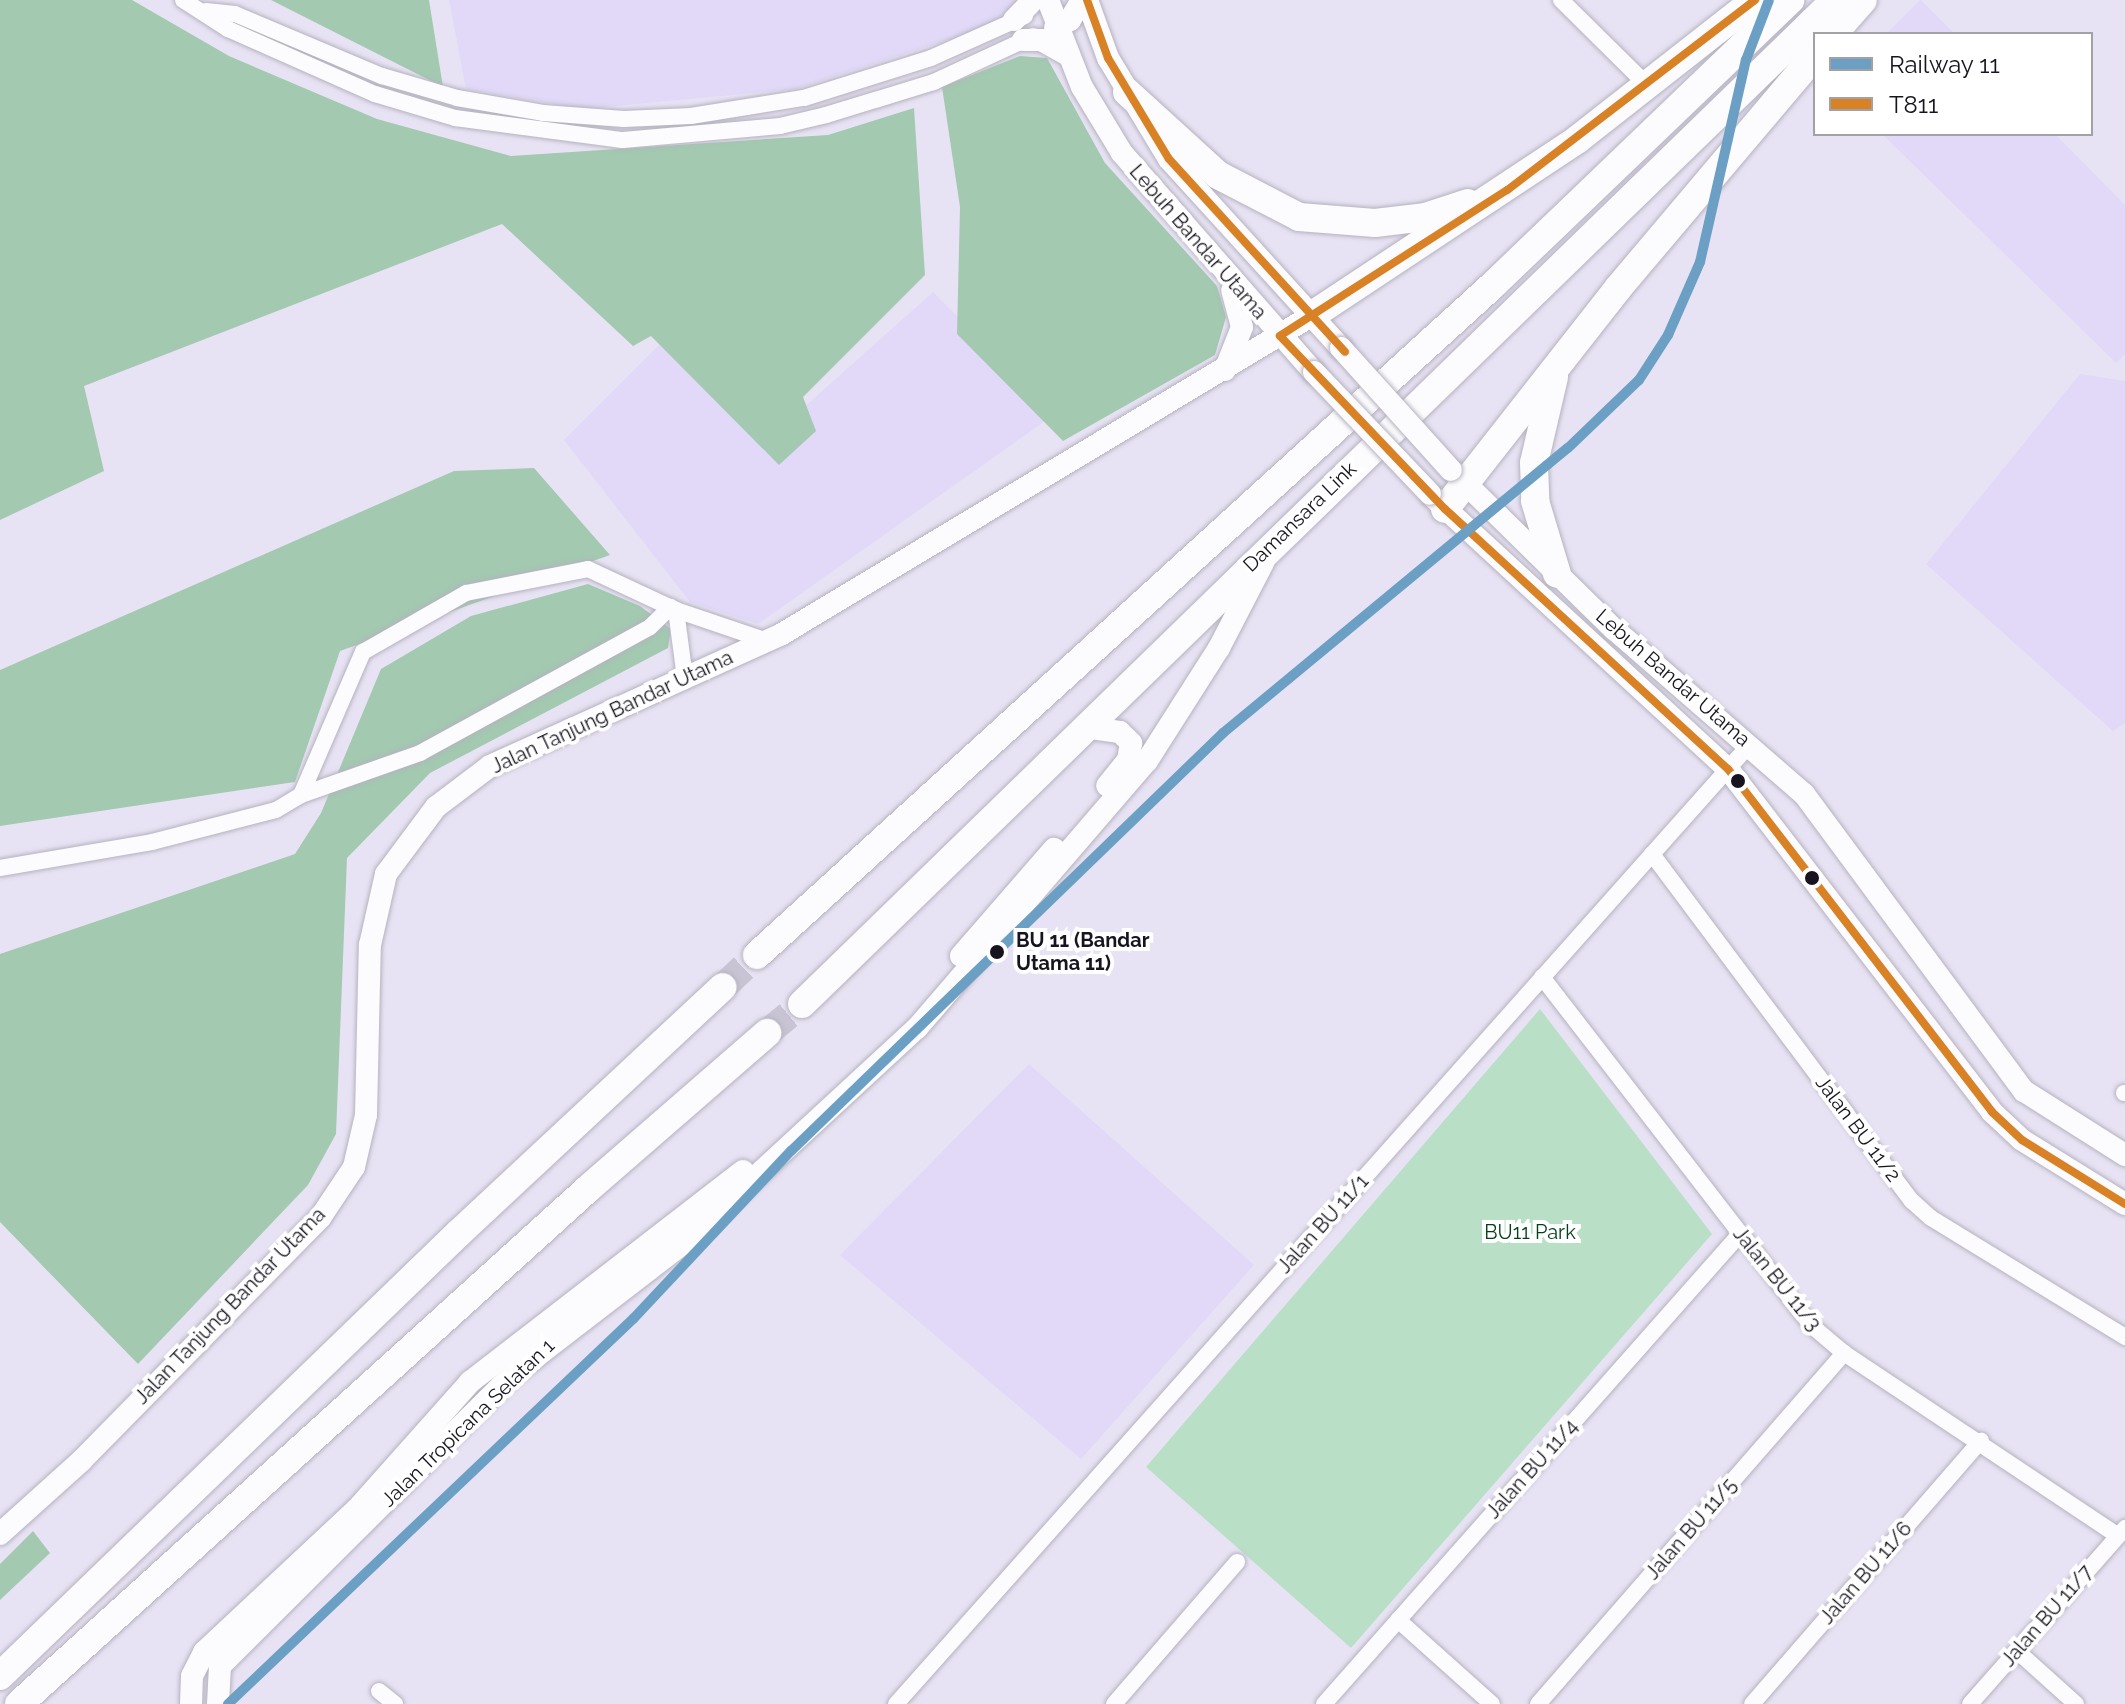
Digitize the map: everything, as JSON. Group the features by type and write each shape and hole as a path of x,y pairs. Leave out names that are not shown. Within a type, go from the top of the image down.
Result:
{"highway":[{"path":"1311,316 1507,190 1755,0"},
{"name":"Damansara Link","path":"757,955 1493,285 1790,0"},
{"name":"Damansara Link","path":"802,1004 1835,0"},
{"path":"1835,32 1863,0"},
{"path":"1437,501 1557,364 1813,57"},
{"path":"1127,92 1218,175 1299,217 1334,223 1409,220 1507,190"},
{"path":"1557,364 1534,463 1535,501 1557,574"},
{"path":"0,1676 449,1242 723,987"},
{"path":"19,1704 590,1187 767,1033"}],"street":[{"path":"183,0 205,11 228,29 375,94 455,118 623,140 765,128 826,115 934,82 1019,30 1043,2 1085,9"},
{"path":"1561,0 1646,84"},
{"name":"Lebuh Bandar Utama","path":"1043,2 1068,55 1122,153 1229,281 1437,501 1728,769 1992,1112 2022,1140 2125,1204"},
{"path":"205,11 235,14 382,76 457,98 624,119 691,116 804,98 1019,30 1055,28 1085,9"},
{"name":"Lebuh Bandar Utama","path":"1085,9 1127,92 1169,159 1311,316 1458,477 1557,574 1614,629 1804,794 2024,1091 2125,1155"},
{"path":"1019,30 1068,55"},
{"path":"1224,372 1242,327 1229,281"},
{"name":"Jalan Tanjung Bandar Utama","path":"0,1534 81,1461 320,1218 354,1167 366,1115 370,945 386,874 408,840 436,807 490,766 767,641 1224,372 1311,316"},
{"name":"Jalan Tropicana Selatan 1","path":"218,1704 220,1666 512,1375 687,1240 917,1028 1147,761 1219,648 1272,544"},
{"path":"301,795 363,652 466,593 588,569 674,608 767,641"},
{"path":"674,608 685,678"},
{"path":"0,868 152,842 276,810 301,795 420,753 650,627 674,608"},
{"name":"Jalan Tropicana Selatan 1","path":"191,1704 192,1676 204,1652 357,1509 470,1382 733,1179 923,1000 1128,760 1131,743 1126,736 1084,727"},
{"name":"Jalan BU 11/1","path":"896,1704 1750,744"},
{"name":"Jalan BU 11/2","path":"1652,854 1912,1201 1931,1218 2125,1337"},
{"name":"Jalan BU 11/3","path":"1542,977 1812,1326 1844,1353 2122,1532"},
{"name":"Jalan BU 11/4","path":"1324,1704 1740,1234"},
{"name":"Jalan BU 11/5","path":"1538,1704 1844,1353"},
{"name":"Jalan BU 11/6","path":"1752,1704 1981,1441"},
{"name":"Jalan BU 11/7","path":"1970,1704 2122,1532"},
{"path":"1114,1704 1237,1562"},
{"path":"1398,1620 1492,1704"},
{"path":"2017,1651 2076,1704"},
{"path":"379,1691 395,1704"}],"shaded area":[{"path":"449,0 1023,0 1013,19 796,89 583,109 466,89"},
{"path":"1921,0 1953,32 1888,32"},
{"path":"1884,136 2057,136 2125,205 2125,354 2116,363"},
{"path":"933,292 1055,414 758,624 690,602 564,440 671,333 773,435"},
{"path":"2080,374 2125,381 2125,723 2113,731 1926,564"},
{"path":"1029,1064 1254,1265 1081,1459 840,1255"}],"green space":[{"path":"0,0 132,0 229,56 377,119 511,156 828,135 914,108 925,275 803,397 816,431 779,465 651,336 633,346 502,224 84,386 104,471 0,520"},
{"path":"271,0 429,0 443,87"},
{"path":"1020,56 1047,58 1105,163 1217,286 1226,317 1215,355 1063,441 957,334 960,207 942,87"},
{"path":"534,468 610,555 340,651 295,782 0,826 0,670 454,471"},
{"path":"588,584 640,606 671,629 668,648 430,773 347,858 336,1134 308,1185 138,1364 0,1222 0,954 295,854 321,813 381,669 471,616"},
{"name":"BU11 Park","path":"1540,1009 1712,1234 1351,1648 1146,1467"},
{"path":"33,1531 50,1553 0,1600 0,1564"}],"tunnel":[{"path":"723,987 757,955"},
{"path":"767,1033 802,1004"}],"rail line":[{"name":"11","path":"228,1704 634,1318 791,1151 1223,733 1568,448 1639,380 1668,335 1700,262 1746,60 1769,0"}],"transit line":[{"name":"T811","path":"1087,0 1108,58 1169,159 1345,352"},
{"name":"T811","path":"1755,0 1507,190 1280,336 1445,509 1728,769 1992,1112 2022,1140 2125,1204"}],"place":[{"name":"BU 11 (Bandar Utama 11)","path":"997,952"}]}
